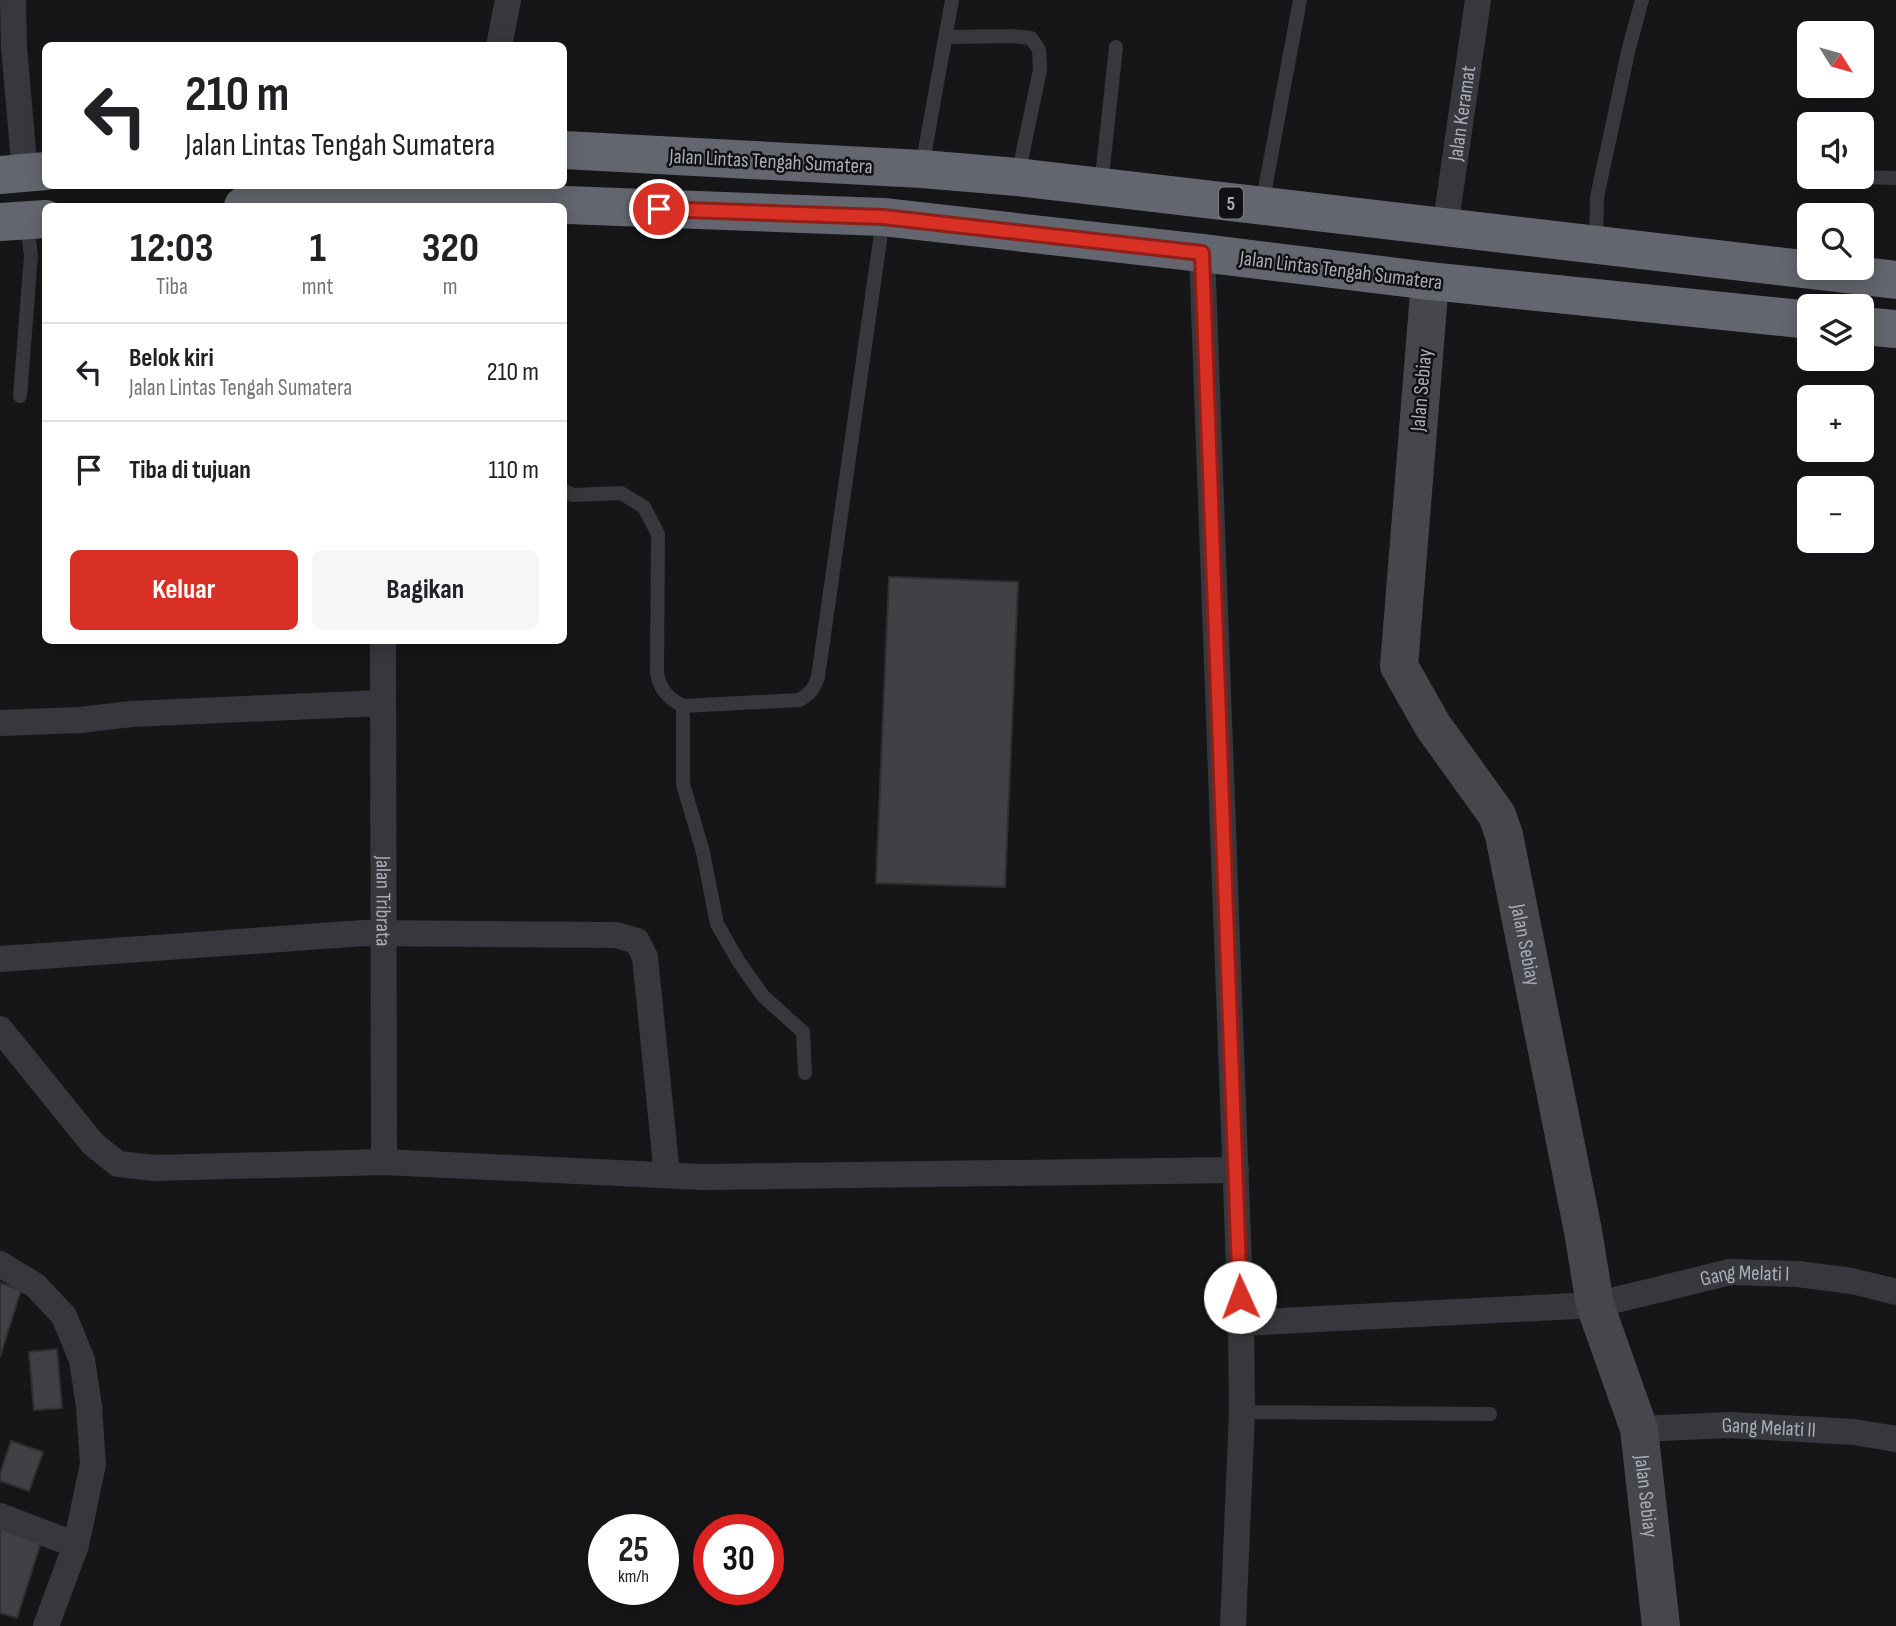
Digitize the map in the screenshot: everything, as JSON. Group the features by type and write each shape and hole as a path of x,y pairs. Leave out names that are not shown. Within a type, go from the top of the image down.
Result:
{"highway":[{"name":"Jalan Lintas Tengah Sumatera","path":"567,150 922,169 1017,177 1596,247 1896,280"},
{"name":"Jalan Lintas Tengah Sumatera","path":"346,203 414,203"},
{"name":"Jalan Lintas Tengah Sumatera","path":"567,208 883,217 1430,281 1797,319"},
{"path":"1874,327 1896,329"}],"street":[{"path":"13,0 23,173"},
{"path":"500,42 508,0"},
{"name":"Jalan Keramat","path":"1445,228 1478,0"},
{"path":"1202,253 1241,1322 1242,1412 1233,1626"},
{"name":"Jalan Sebiay","path":"1430,281 1399,666 1433,726 1497,815 1504,835 1583,1231 1594,1305 1639,1429 1661,1626"},
{"name":"Jalan Tribrata","path":"383,644 384,1162"},
{"path":"0,723 80,720 131,714 383,703"},
{"path":"0,959 364,933 616,935 637,942 645,957 667,1175"},
{"path":"0,1029 93,1144 118,1164 154,1168 384,1162 702,1177 1236,1170"},
{"path":"0,1264 36,1286 64,1316 82,1360 89,1406 93,1464 76,1545 46,1626"},
{"name":"Gang Melati I","path":"1241,1322 1594,1305 1730,1272 1798,1274 1852,1281 1896,1292"},
{"name":"Gang Melati II","path":"1639,1429 1730,1425 1854,1432 1896,1439"},
{"path":"0,1516 76,1545"}],"lane":[{"path":"922,169 952,0"},
{"path":"1262,206 1300,0"},
{"path":"1596,247 1597,197 1642,0"},
{"path":"947,37 1031,38 1039,50 1040,70 1017,177"},
{"path":"1101,187 1116,47"},
{"path":"1874,177 1896,178"},
{"path":"567,492 573,495 621,493 645,507 658,534 657,673 660,685 669,698 684,706 799,700 808,695 815,687 883,217"},
{"path":"20,396 31,256 24,220"},
{"path":"684,706 683,784 704,852 717,924 762,996 803,1032 805,1073"},
{"path":"1242,1412 1490,1413"}],"building":[{"path":"889,577 1018,582 1005,887 876,883"},
{"path":"0,1283 21,1290 0,1357"},
{"path":"57,1349 62,1408 34,1410 29,1352"},
{"path":"11,1441 43,1452 29,1491 0,1481"},
{"path":"0,1523 43,1536 17,1618 0,1613"}],"route":[{"path":"659,209 883,217 1202,253 1240,1297"}]}
